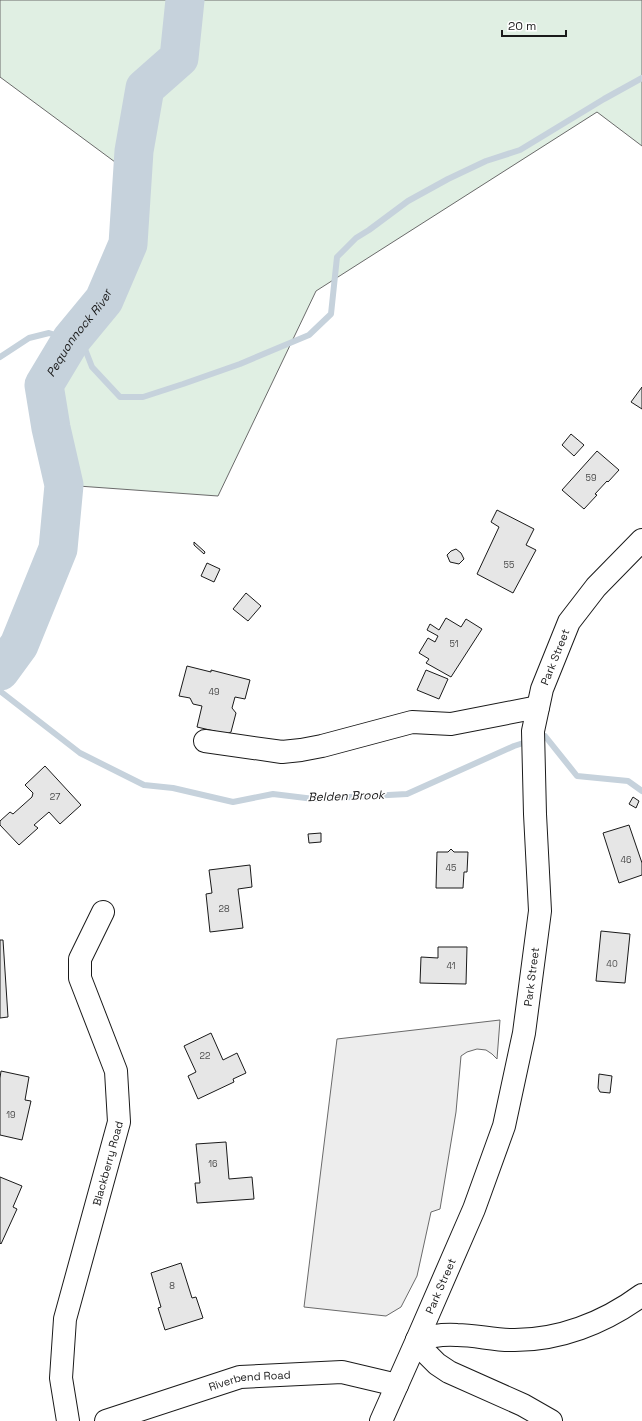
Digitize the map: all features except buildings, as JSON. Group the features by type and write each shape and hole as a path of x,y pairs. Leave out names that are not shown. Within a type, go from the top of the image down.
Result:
{"main road":[{"name":"Park Street","path":"382,1421 474,1208 504,1126 524,1033 540,911 533,741 542,689 569,622 596,587 642,540"},
{"path":"205,741 282,752 322,746 412,722 451,724 538,707"},
{"name":"Blackberry Road","path":"68,1421 61,1378 65,1319 119,1122 116,1071 80,978 80,959 103,912"},
{"path":"551,1421 523,1405 449,1372 437,1364 426,1353 417,1340 431,1336 445,1335 512,1340 535,1339 584,1327 608,1317 642,1295"},
{"name":"Riverbend Road","path":"106,1421 240,1377 342,1372 397,1385"}],"green space":[{"path":"0,0 642,0 642,146 597,112 316,291 218,496 64,485 51,428 44,385 71,340 105,267 125,215 115,162 0,77"}],"shaded area":[{"path":"500,1020 497,1059 486,1050 477,1049 467,1052 461,1056 456,1112 440,1209 431,1212 417,1276 401,1307 386,1316 304,1307 337,1039"}],"waterway":[{"name":"Pequonnock River","path":"0,671 19,645 58,549 64,485 51,428 44,385 71,340 104,300 128,244 134,151 145,88 179,58 185,0"},
{"path":"78,331 92,367 120,397 143,397 183,384 240,364 309,335 331,314 337,257 356,238 408,201 448,179 486,161 520,150 604,99 642,78"},
{"path":"0,357 29,338 49,333 71,340"},
{"name":"Belden Brook","path":"0,691 80,753 144,785 173,788 233,802 273,794 314,799 407,794 514,746 545,736 577,776 628,781 642,791"}]}
